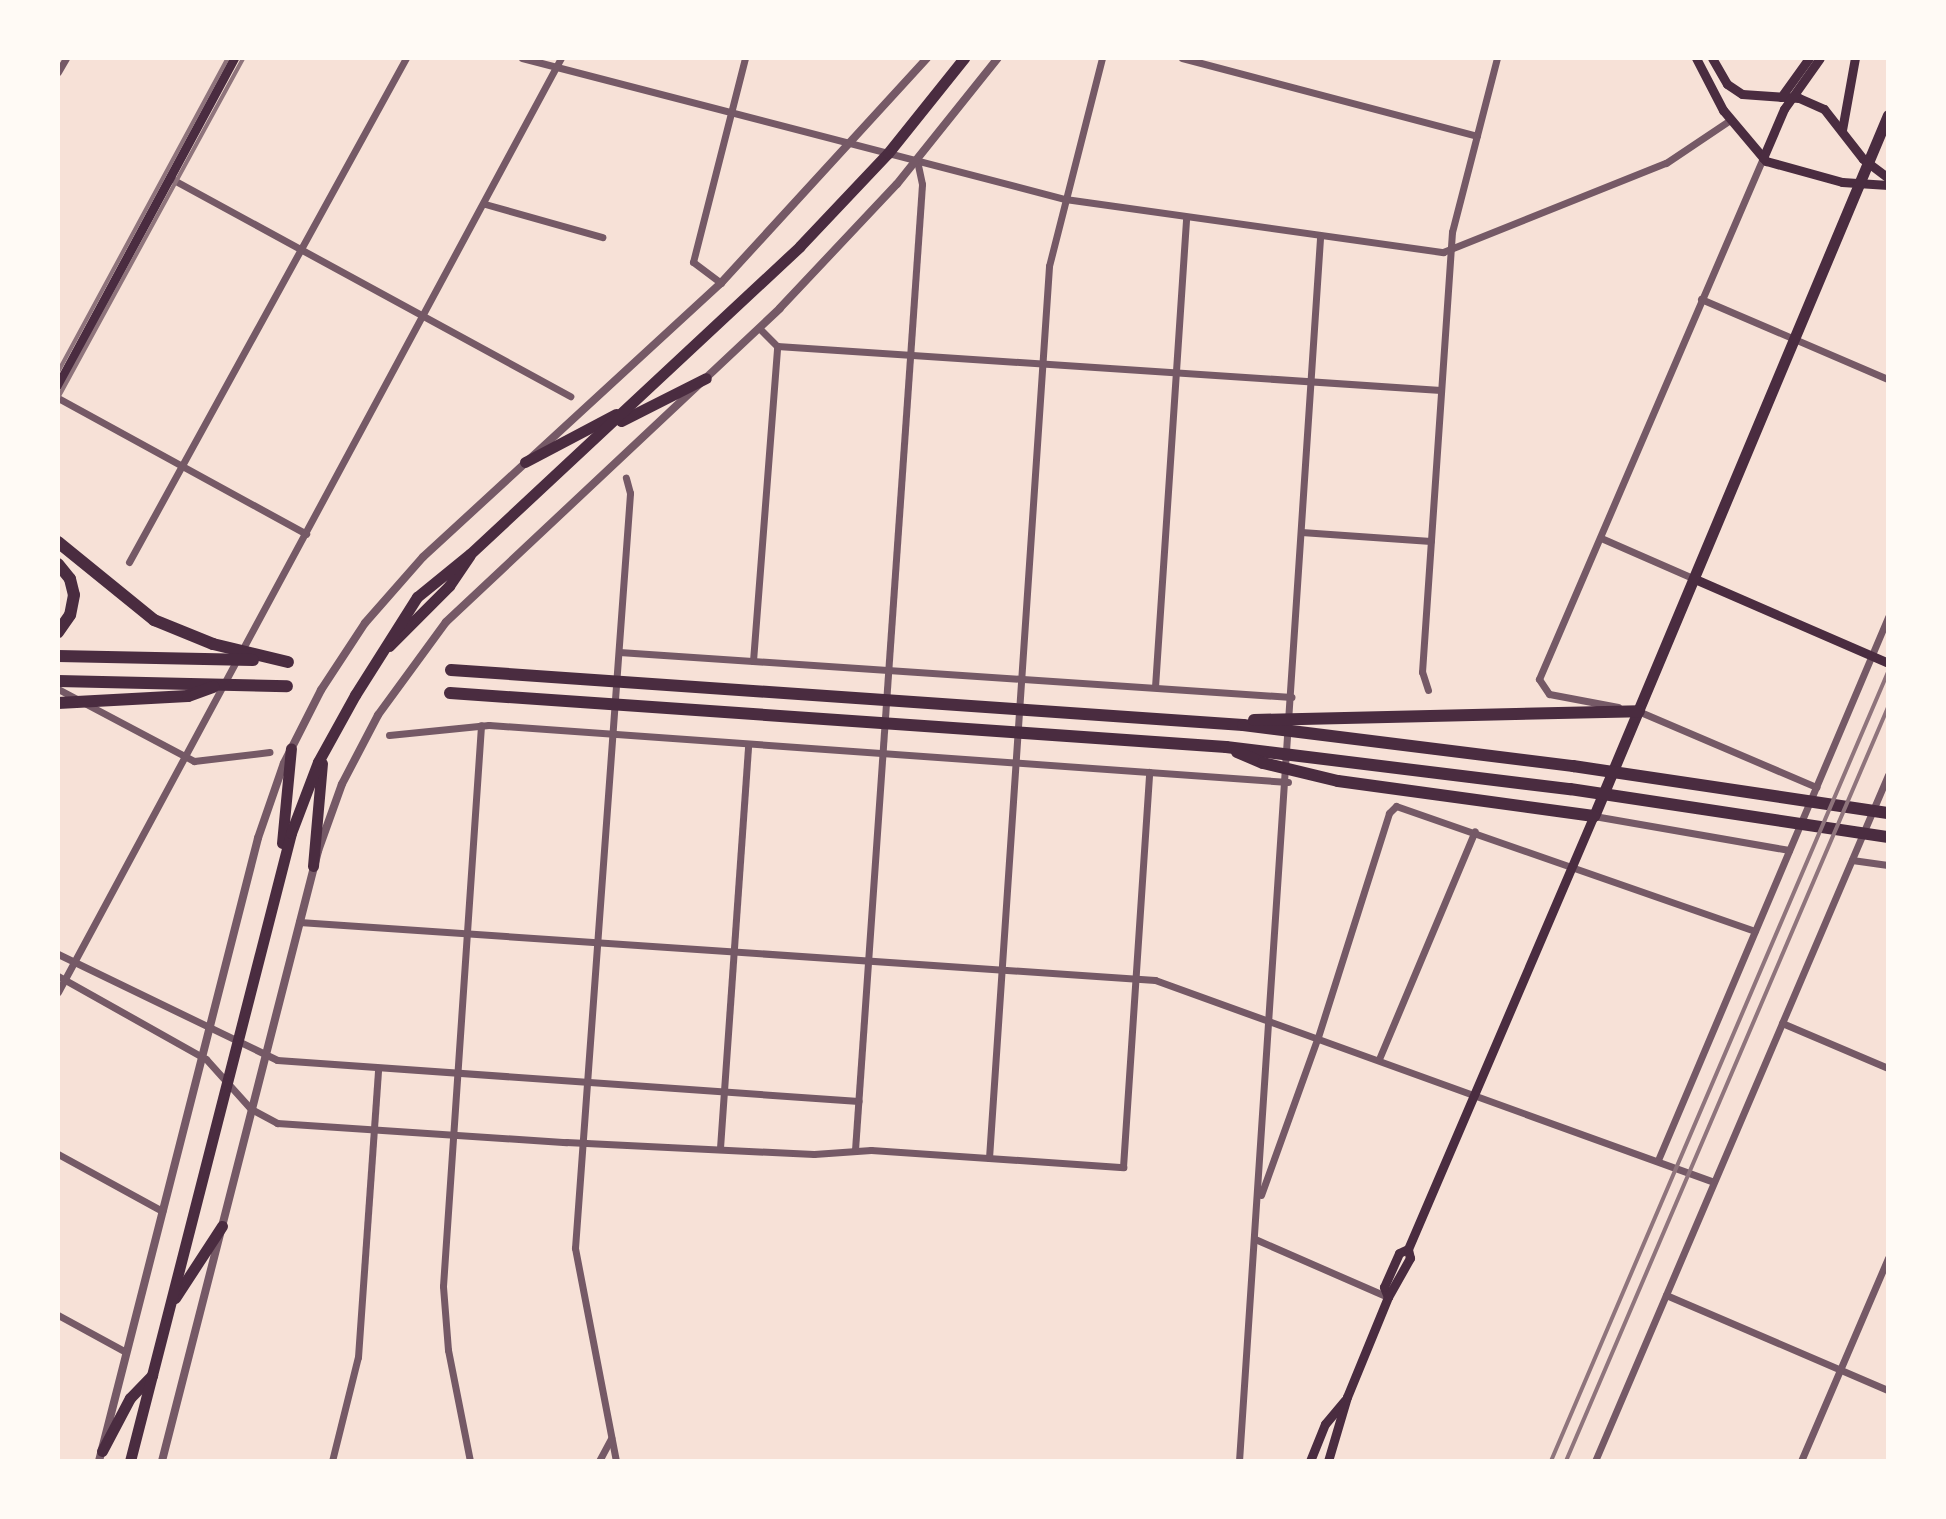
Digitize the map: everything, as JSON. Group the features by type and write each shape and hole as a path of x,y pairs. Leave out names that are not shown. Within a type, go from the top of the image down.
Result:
{"highway":[{"path":"58,533 88,569"},
{"path":"58,542 88,569 162,624 213,644 288,662 58,656"},
{"path":"58,564 70,579 74,595 70,615 58,632"},
{"path":"451,670 1193,721 1573,766 1888,813"},
{"path":"59,693 188,696 223,684"},
{"path":"59,693 223,684 287,686"},
{"path":"450,693 1226,747 1570,789 1888,837"},
{"path":"1193,721 1639,711"},
{"path":"1226,747 1263,763 1338,781 1594,816"}],"main road":[{"path":"58,385 234,58"},
{"path":"130,1461 280,875 323,753 417,597 470,554 800,246 888,153 964,58"},
{"path":"1696,58 1730,120 1773,165 1861,184 1888,185"},
{"path":"1712,58 1736,91 1793,98 1818,105 1868,164 1888,178"},
{"path":"1781,97 1809,58"},
{"path":"1763,158 1793,98 1820,58"},
{"path":"1842,130 1855,58"},
{"path":"1328,1461 1347,1397 1388,1297 1384,1287 1399,1253 1408,1249 1476,1093 1796,340 1888,115"},
{"path":"606,428 706,378"},
{"path":"525,462 630,406"},
{"path":"1695,579 1880,660"},
{"path":"280,875 291,748"},
{"path":"313,866 323,753"},
{"path":"170,1305 222,1226"},
{"path":"100,1456 130,1398 152,1375"},
{"path":"1310,1461 1325,1424 1347,1397"}],"street":[{"path":"58,72 66,58"},
{"path":"129,562 185,467 406,58"},
{"path":"522,58 1065,199 1320,237 1451,249 1666,163 1730,120"},
{"path":"58,992 61,979 76,959 559,68 561,58"},
{"path":"721,283 693,262 745,58"},
{"path":"100,1456 260,830 291,748 338,663 385,599 525,462 721,283 927,58"},
{"path":"162,1461 313,866 336,799 366,737 429,642 474,593 759,328 917,161 998,58"},
{"path":"989,1158 1049,266 1102,58"},
{"path":"1182,58 1477,136"},
{"path":"1428,690 1422,672 1451,249 1497,58"},
{"path":"1763,158 1539,679 1541,689 1639,711 1816,787"},
{"path":"855,1150 922,184 917,161"},
{"path":"170,178 570,396"},
{"path":"485,204 602,237"},
{"path":"1155,687 1186,218"},
{"path":"1239,1461 1272,1021 1320,237"},
{"path":"1701,299 1888,379"},
{"path":"759,328 777,346 1441,390"},
{"path":"753,661 777,346"},
{"path":"58,398 306,534"},
{"path":"616,1461 576,1269 582,1141 590,1082 630,493 626,478"},
{"path":"1301,532 1431,541"},
{"path":"1601,538 1695,579"},
{"path":"1661,1161 1816,787 1880,660 1888,617"},
{"path":"619,652 1291,697"},
{"path":"59,693 185,758 202,762 269,752"},
{"path":"389,735 481,725 1015,764 1288,779"},
{"path":"470,1461 448,1350 443,1286 481,725"},
{"path":"720,1148 748,746"},
{"path":"61,979 202,1057 227,1079 251,1109 277,1123 814,1154 855,1150 1123,1167 1149,772"},
{"path":"1595,1461 1886,786 1888,775"},
{"path":"1258,1204 1318,1037 1389,813 1396,806 1573,865 1755,931"},
{"path":"1594,816 1789,850"},
{"path":"1379,1059 1475,831"},
{"path":"1852,860 1888,865"},
{"path":"299,922 1135,978 1318,1037 1714,1182"},
{"path":"58,954 76,959 208,1030 264,1056 378,1069 859,1101"},
{"path":"1782,1023 1888,1068"},
{"path":"332,1461 358,1357 378,1069"},
{"path":"58,1154 162,1211"},
{"path":"1255,1239 1388,1297"},
{"path":"1801,1461 1888,1258"},
{"path":"1666,1295 1888,1390"},
{"path":"58,1315 126,1352"},
{"path":"599,1461 611,1437"}],"railway":[{"path":"58,372 228,58"},
{"path":"58,398 243,58"},
{"path":"1551,1461 1888,672"},
{"path":"1566,1461 1888,707"}]}
